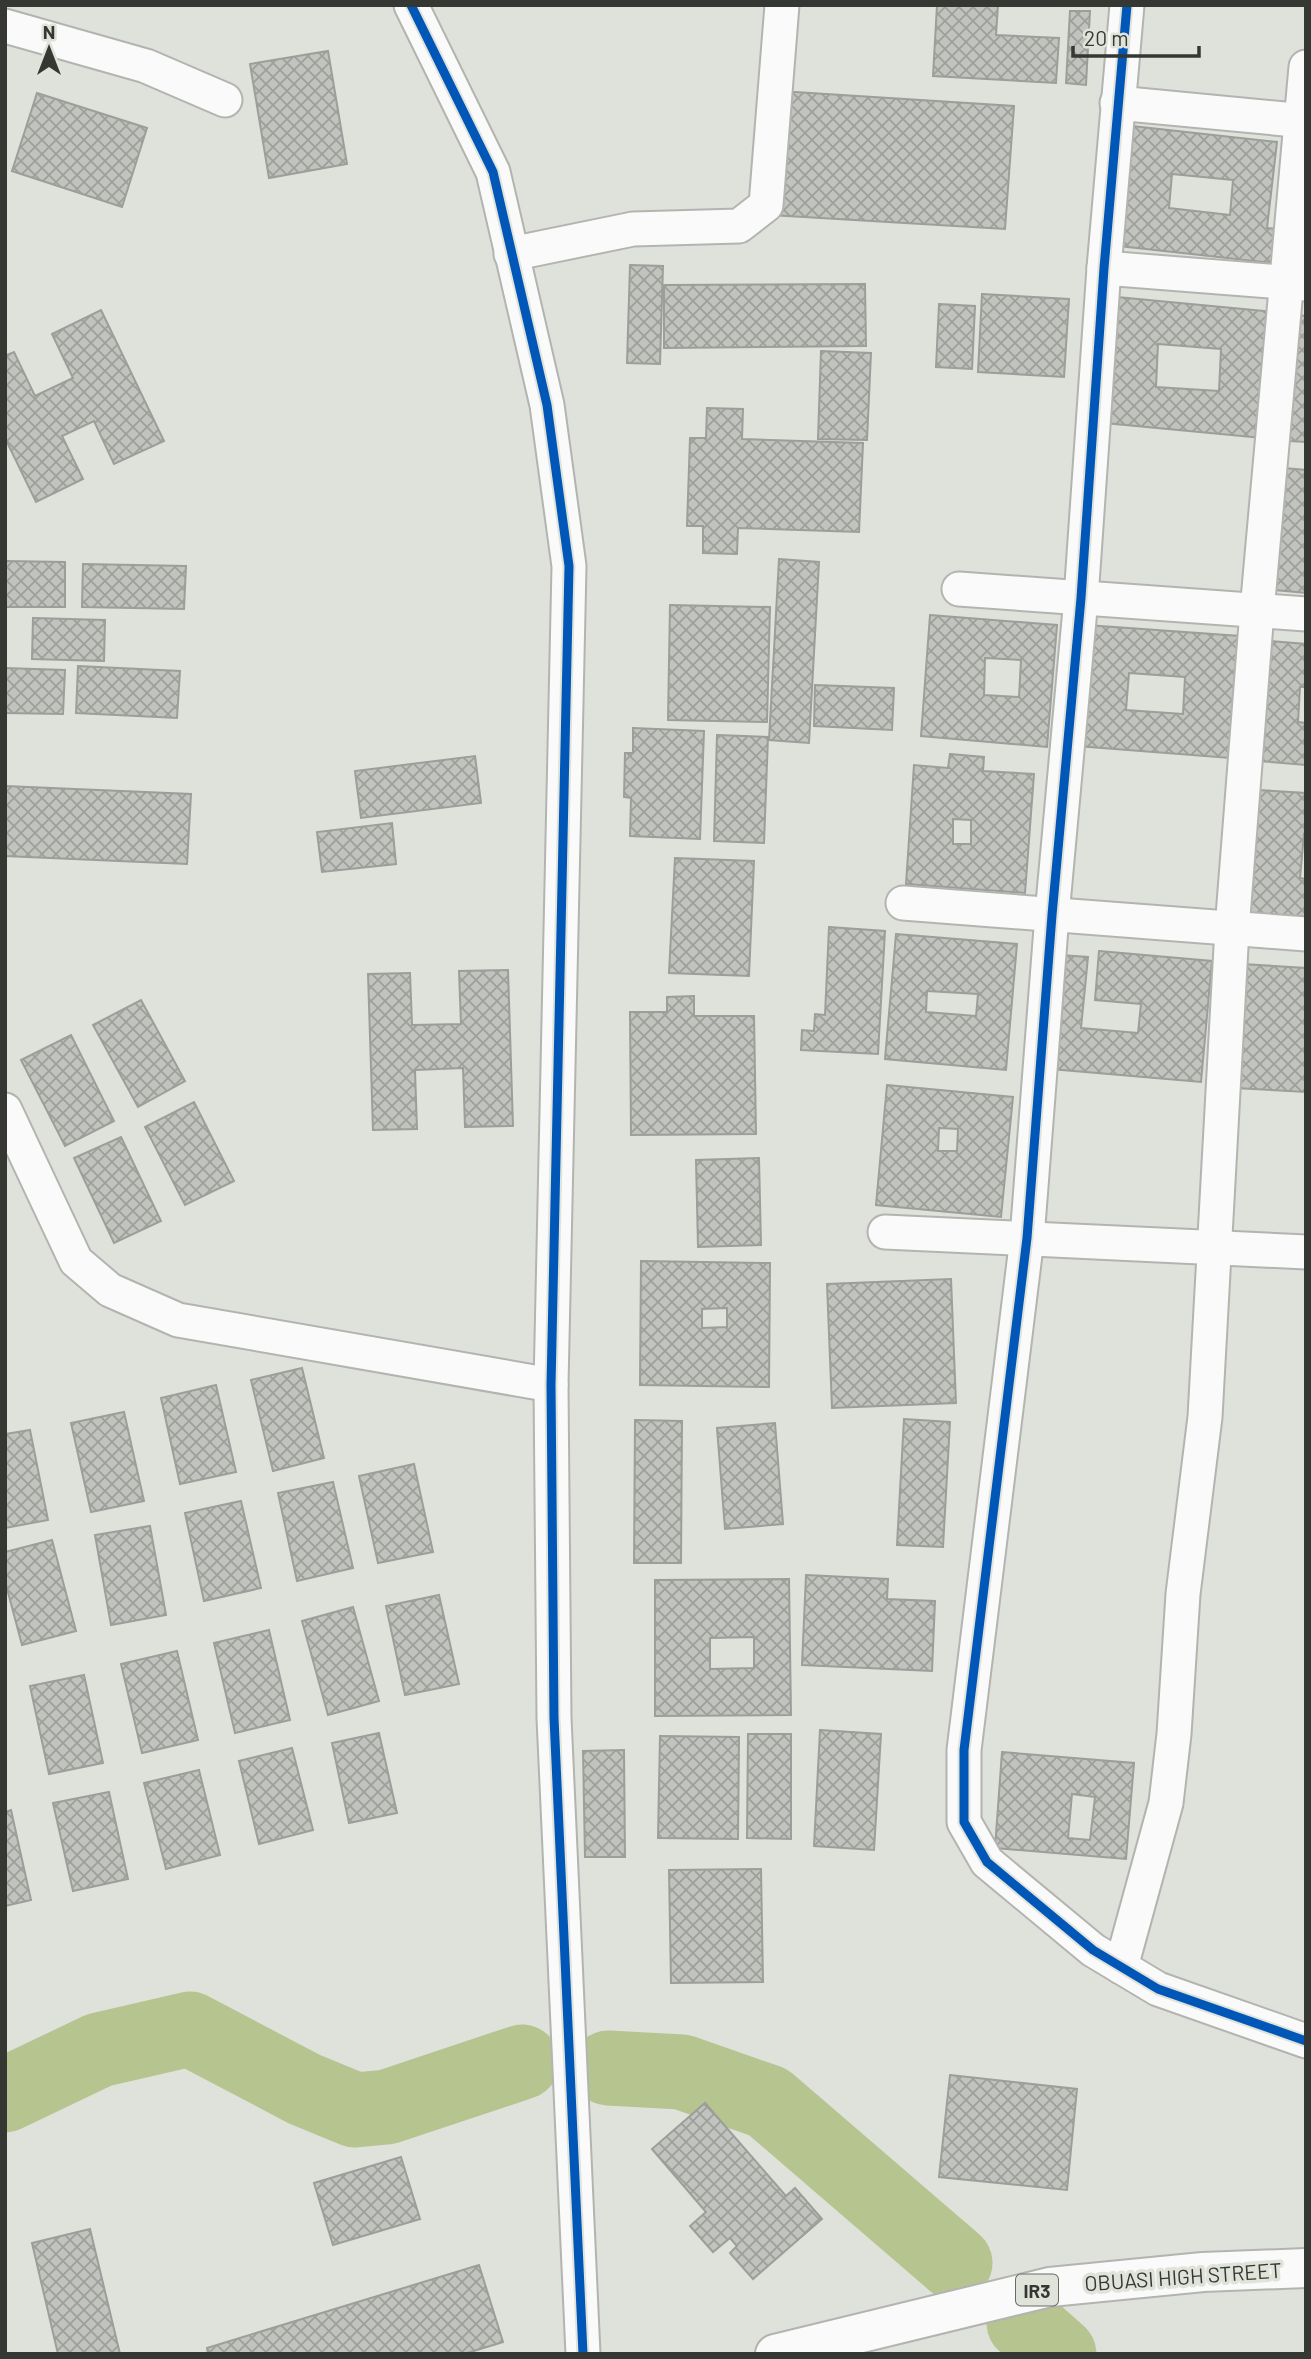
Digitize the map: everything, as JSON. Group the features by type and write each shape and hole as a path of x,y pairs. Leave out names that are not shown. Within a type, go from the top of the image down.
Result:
{"main road":[{"name":"OBUASI HIGH STREET","path":"775,2354 1050,2287 1203,2272 1306,2268"}],"street":[{"path":"411,5 493,172 547,405 569,566 551,1385 554,1718 583,2354"},
{"path":"511,254 633,229 738,226 766,205 782,5"},
{"path":"1127,5 1104,268 1082,598 1052,915 1027,1238 964,1750 964,1822 986,1862 1093,1950 1158,1989 1306,2041"},
{"path":"5,26 146,66 225,100"},
{"path":"1121,1967 1166,1803 1174,1734 1183,1594 1205,1417 1233,929 1257,611 1296,283 1306,67"},
{"path":"1117,103 1303,121"},
{"path":"1104,268 1296,283"},
{"path":"959,589 1306,614"},
{"path":"903,903 1306,934"},
{"path":"5,1110 76,1261 110,1290 178,1320 551,1385"},
{"path":"885,1232 1306,1252"}],"building":[{"path":"937,5 998,5 996,35 1059,38 1056,83 933,76"},
{"path":"1070,11 1090,11 1086,85 1066,83"},
{"path":"328,51 347,164 269,178 250,64"},
{"path":"779,91 1014,106 1005,229 771,215"},
{"path":"37,93 147,128 122,207 12,171"},
{"path":"1132,126 1277,142 1267,228 1276,229 1273,263 1119,246","holes":["1172,174 1233,180 1230,215 1169,208"]},
{"path":"630,265 663,266 660,364 627,363"},
{"path":"865,284 866,346 664,348 664,285"},
{"path":"982,294 1069,299 1064,377 978,372"},
{"path":"1117,297 1274,312 1262,438 1105,423","holes":["1158,344 1221,349 1219,391 1156,387"]},
{"path":"939,304 975,306 972,369 936,367"},
{"path":"101,310 164,441 114,464 94,421 62,436 83,479 36,502 5,438 5,356 14,352 35,396 73,378 52,334"},
{"path":"1298,315 1306,316 1306,442 1289,441"},
{"path":"821,351 871,353 867,440 818,439"},
{"path":"707,408 743,409 742,439 863,443 859,532 738,528 737,554 703,553 703,526 687,526 690,438 706,438"},
{"path":"1284,468 1306,470 1306,593 1275,590"},
{"path":"779,559 819,562 809,743 769,740"},
{"path":"5,561 65,562 65,607 5,607"},
{"path":"83,564 186,566 184,609 82,607"},
{"path":"670,605 770,607 767,722 668,720"},
{"path":"930,615 1057,625 1047,747 921,736","holes":["985,658 1021,660 1019,697 984,695"]},
{"path":"33,618 105,620 104,661 32,659"},
{"path":"1086,625 1240,636 1230,758 1077,746","holes":["1129,673 1185,677 1183,714 1126,710"]},
{"path":"1269,641 1306,644 1306,687 1300,687 1298,722 1306,723 1306,765 1259,761"},
{"path":"78,666 180,671 177,718 76,713"},
{"path":"5,668 65,670 63,714 5,713"},
{"path":"815,685 894,688 892,730 814,726"},
{"path":"633,728 704,731 700,839 630,836 631,798 624,797 625,753 633,753"},
{"path":"717,735 768,737 764,843 714,841"},
{"path":"950,754 984,757 983,771 1034,774 1025,893 906,884 914,765 948,768","holes":["953,819 971,820 971,844 953,844"]},
{"path":"475,756 481,803 361,818 355,771"},
{"path":"5,786 191,794 187,864 5,856"},
{"path":"1258,790 1306,793 1306,835 1304,834 1300,878 1306,879 1306,917 1250,913"},
{"path":"392,823 396,864 322,872 317,832"},
{"path":"675,858 754,861 749,976 669,973"},
{"path":"829,927 885,931 878,1054 801,1050 802,1030 814,1031 815,1014 825,1015"},
{"path":"896,934 1017,944 1006,1070 885,1059","holes":["927,991 978,994 976,1016 926,1012"]},
{"path":"1099,951 1212,961 1201,1082 1051,1069 1061,955 1088,957 1081,1028 1138,1033 1141,1004 1095,1000"},
{"path":"1242,964 1306,968 1306,1092 1235,1088"},
{"path":"508,970 513,1126 465,1127 463,1068 415,1070 417,1129 373,1130 368,974 410,973 412,1025 461,1024 459,971"},
{"path":"694,996 694,1016 754,1016 756,1134 631,1135 630,1012 667,1012 667,997"},
{"path":"141,1000 185,1081 138,1107 93,1025"},
{"path":"71,1035 114,1121 65,1146 21,1060"},
{"path":"887,1085 1013,1097 1001,1217 876,1205","holes":["939,1128 958,1129 957,1151 938,1151"]},
{"path":"194,1102 234,1181 185,1205 145,1127"},
{"path":"121,1137 161,1221 114,1243 74,1158"},
{"path":"759,1158 761,1245 698,1247 696,1160"},
{"path":"641,1261 770,1263 769,1387 640,1385","holes":["727,1308 727,1327 702,1328 702,1309"]},
{"path":"951,1279 956,1403 832,1408 827,1284"},
{"path":"302,1368 324,1458 273,1471 251,1380"},
{"path":"216,1385 236,1472 180,1484 161,1398"},
{"path":"124,1412 144,1501 91,1512 71,1423"},
{"path":"904,1419 950,1422 943,1547 897,1545"},
{"path":"635,1420 682,1421 681,1563 634,1563"},
{"path":"775,1423 783,1524 725,1529 717,1428"},
{"path":"30,1430 48,1520 5,1528 5,1434"},
{"path":"414,1464 433,1552 378,1563 359,1476"},
{"path":"333,1482 353,1568 297,1581 278,1493"},
{"path":"241,1501 261,1588 204,1601 185,1513"},
{"path":"150,1526 166,1615 111,1625 95,1535"},
{"path":"52,1540 76,1631 22,1645 5,1581 5,1552"},
{"path":"806,1575 888,1579 887,1599 935,1601 932,1671 802,1665"},
{"path":"789,1579 791,1715 655,1716 655,1580","holes":["754,1637 754,1668 710,1669 710,1638"]},
{"path":"439,1595 459,1684 405,1695 386,1606"},
{"path":"353,1607 379,1701 328,1715 302,1621"},
{"path":"269,1630 290,1720 235,1733 214,1643"},
{"path":"177,1651 198,1740 142,1753 121,1664"},
{"path":"84,1675 103,1763 49,1774 30,1686"},
{"path":"820,1730 881,1734 874,1850 814,1846"},
{"path":"379,1733 397,1813 349,1823 332,1743"},
{"path":"748,1734 791,1734 791,1839 747,1838"},
{"path":"660,1736 739,1737 738,1839 658,1838"},
{"path":"292,1748 313,1830 259,1844 239,1761"},
{"path":"624,1750 625,1857 585,1857 583,1751"},
{"path":"1002,1752 1134,1763 1126,1859 995,1848","holes":["1072,1794 1095,1797 1090,1840 1068,1838"]},
{"path":"199,1770 220,1855 166,1869 144,1783"},
{"path":"109,1792 128,1879 73,1891 53,1803"},
{"path":"11,1810 31,1900 5,1906 5,1812"},
{"path":"761,1869 763,1982 671,1983 669,1870"},
{"path":"950,2075 1077,2089 1067,2190 939,2177"},
{"path":"705,2103 786,2196 795,2188 822,2219 753,2279 730,2253 737,2246 730,2238 713,2252 690,2226 706,2212 652,2149"},
{"path":"401,2157 420,2219 333,2245 314,2183"},
{"path":"90,2229 120,2354 58,2354 32,2243"},
{"path":"479,2265 503,2342 464,2354 208,2354 207,2348"}],"waterway":[{"path":"5,2095 99,2050 190,2029 304,2089 355,2110 387,2107 522,2062"},
{"path":"608,2068 682,2072 768,2102 955,2263"},
{"path":"1024,2323 1059,2354"}],"cycle path":[{"path":"411,5 493,172 547,405 569,566 551,1385 554,1718 583,2354"},
{"path":"1127,5 1027,1238 964,1750 964,1822 987,1862 1093,1950 1158,1989 1306,2041"}]}
